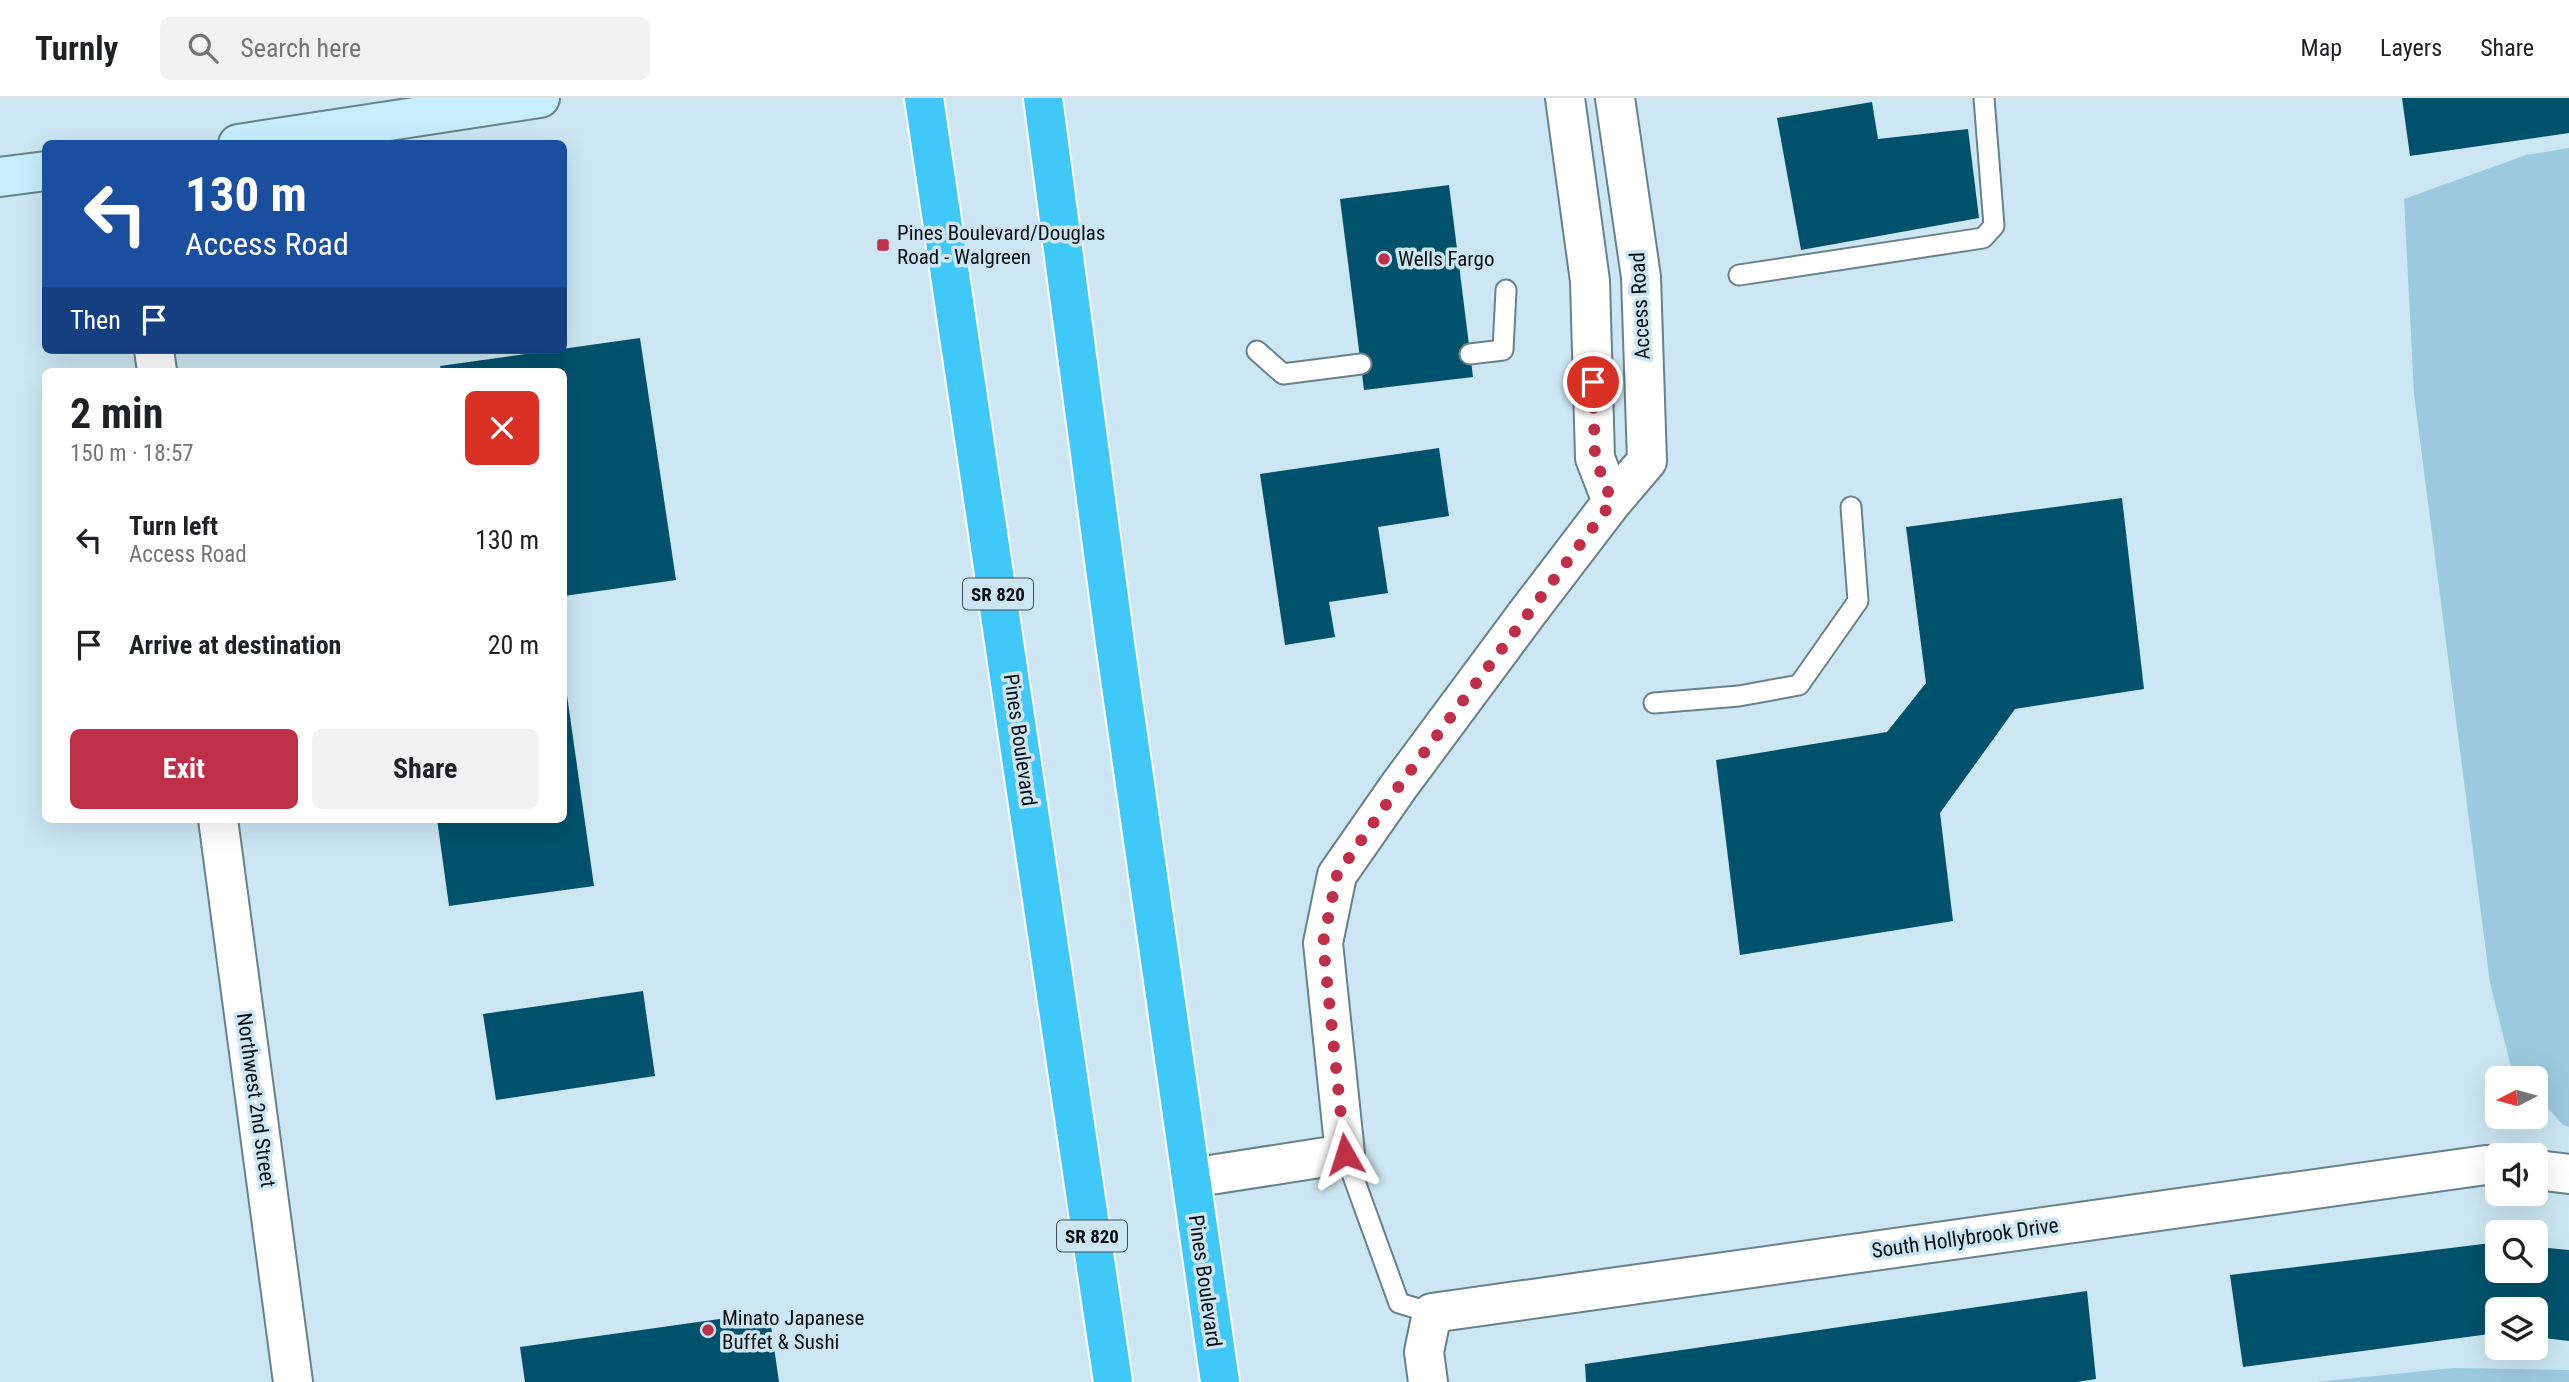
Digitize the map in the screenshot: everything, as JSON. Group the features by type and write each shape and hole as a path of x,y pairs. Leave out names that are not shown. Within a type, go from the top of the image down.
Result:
{"highway":[{"name":"Pines Boulevard","path":"924,98 1113,1382"},
{"name":"Pines Boulevard","path":"1043,98 1113,630 1220,1382"}],"main road":[{"path":"264,140 540,98"},
{"path":"0,177 42,172"}],"street":[{"path":"1565,98 1590,281 1595,458 1612,502"},
{"name":"Access Road","path":"1345,1154 1323,943 1337,875 1407,775 1612,502 1647,461 1642,276 1615,98"},
{"path":"1590,281 1642,276"},
{"name":"Northwest 2nd Street","path":"219,823 293,1382"},
{"path":"1191,1178 1345,1154"},
{"name":"South Hollybrook Drive","path":"1432,1313 2485,1165"},
{"path":"2548,1171 2569,1174"},
{"path":"1428,1382 1424,1352 1432,1313"}],"lane":[{"path":"1739,275 1983,238 1994,226 1984,98"},
{"path":"1470,354 1503,349 1506,290"},
{"path":"1258,351 1283,374 1361,364"},
{"path":"1654,703 1739,696 1799,685 1858,601 1851,507"},
{"path":"1345,1154 1399,1303 1432,1313"}],"shaded area":[{"path":"2569,148 2569,1127 2563,1125 2548,1108 2548,1066 2511,1066 2490,983 2414,394 2404,199 2526,155"},
{"path":"2453,1368 2569,1370 2569,1382 2316,1382"}],"building":[{"path":"2402,98 2569,98 2569,133 2410,156"},
{"path":"1872,102 1878,139 1968,129 1979,218 1801,250 1777,118"},
{"path":"1449,185 1473,377 1364,390 1340,199"},
{"path":"640,338 676,580 567,596 567,368 440,366 526,354 567,354 567,348"},
{"path":"1439,448 1449,516 1378,527 1388,593 1329,602 1335,637 1285,645 1260,474"},
{"path":"2122,498 2144,689 2015,709 1940,813 1953,921 1740,955 1716,760 1887,732 1926,683 1906,527"},
{"path":"567,695 594,886 449,906 438,823 567,823"},
{"path":"643,991 655,1076 496,1100 483,1014"},
{"path":"2485,1244 2485,1283 2548,1283 2548,1248 2569,1250 2569,1341 2548,1338 2548,1297 2485,1297 2485,1335 2243,1367 2230,1275"},
{"path":"2087,1291 2096,1379 2077,1382 1586,1382 1585,1364"},
{"name":"Minato Japanese Buffet & Sushi","path":"769,1312 779,1382 525,1382 520,1347"}],"place":[{"name":"Pines Boulevard/Douglas Road - Walgreen","path":"883,245"},
{"name":"Wells Fargo","path":"1384,259"},
{"name":"Minato Japanese Buffet & Sushi","path":"708,1330"}],"route":[{"path":"1345,1154 1323,943 1337,875 1399,786 1612,502 1595,458 1593,382"}]}
